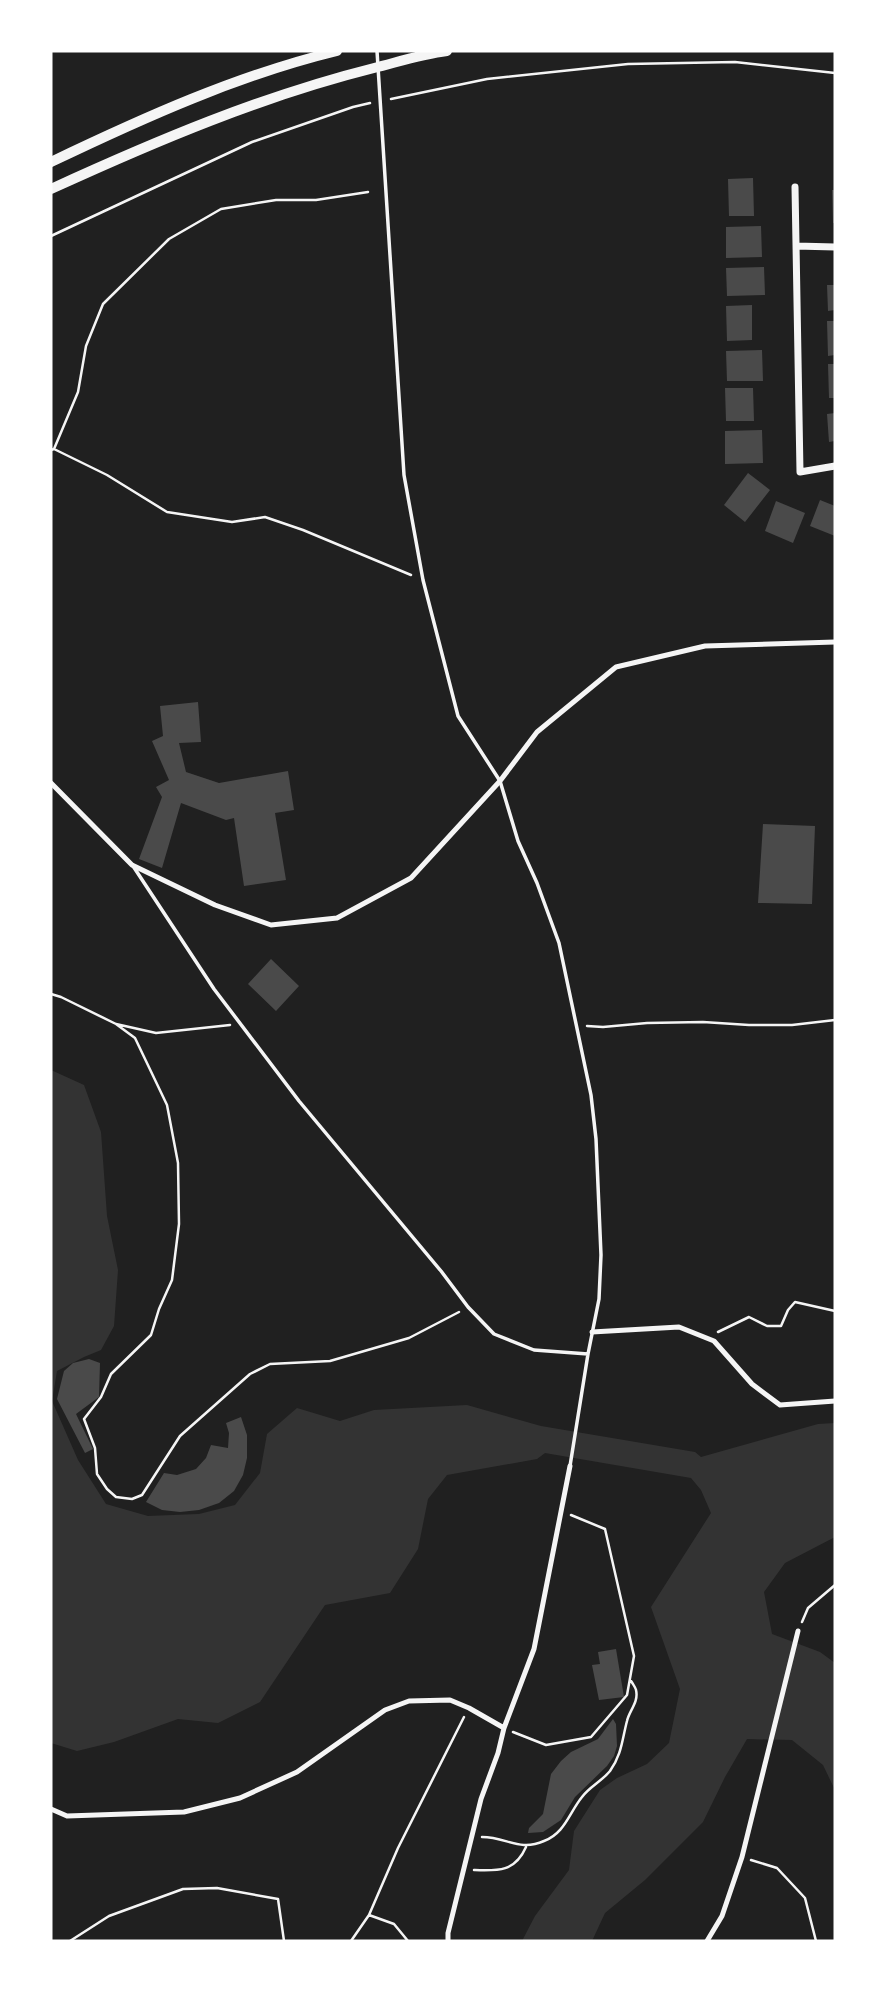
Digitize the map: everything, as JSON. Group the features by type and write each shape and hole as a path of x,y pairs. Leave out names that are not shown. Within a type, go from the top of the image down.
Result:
{"main road":[{"path":"51,162 127,126 237,83 337,51"},
{"path":"51,189 137,149 246,106 326,80 447,51"}],"street":[{"path":"795,187 800,472 835,466"},
{"path":"796,246 835,247"},
{"path":"51,783 132,865 215,905 271,925 337,918 411,878 500,781 537,732 616,667 705,646 835,642"},
{"path":"592,1332 679,1326 714,1341 752,1384 780,1405 835,1401"},
{"path":"448,1941 481,1799 534,1649 570,1466"},
{"path":"706,1941 722,1916 742,1857 798,1631"},
{"path":"51,1809 67,1816 184,1812 240,1798 297,1772 385,1710 409,1701 450,1700 504,1728"}],"lane":[{"path":"377,51 404,475 423,580 458,716 500,781 518,841 559,943 591,1096 596,1139 601,1255 599,1299 570,1466"},
{"path":"132,865 214,989 299,1101 494,1335 534,1350 588,1354"}],"path":[{"path":"51,236 252,142 353,107 380,101 487,79 628,64 735,62 835,73"},
{"path":"368,192 316,200 276,200 221,209 169,239 103,304 86,345 78,392 52,450 107,475 167,512 232,522 265,517 423,580"},
{"path":"51,994 116,1024 135,1038 167,1105 178,1163 179,1224 173,1280 159,1309 151,1335 111,1374 101,1397 84,1419 95,1448 97,1474 116,1497 132,1499 142,1495 180,1436 250,1374 270,1364 330,1361 409,1338 468,1307"},
{"path":"576,1025 603,1027 703,1022 759,1025 835,1020"},
{"path":"116,1024 156,1034 240,1024"},
{"path":"706,1338 749,1318 767,1326 781,1326 795,1302 835,1311"},
{"path":"504,1728 546,1745 591,1737 627,1695 634,1656 605,1529 562,1511"},
{"path":"798,1631 808,1608 835,1586"},
{"path":"471,1838 490,1837 527,1847 547,1840 563,1828 582,1796 609,1773 618,1757 624,1742 627,1720 636,1701 636,1690 630,1679"},
{"path":"351,1941 369,1915 404,1835 469,1708"},
{"path":"463,1869 494,1871 512,1866 523,1856 527,1847"},
{"path":"742,1857 777,1868 805,1898 816,1941"},
{"path":"70,1941 109,1916 183,1889 217,1888 278,1899 284,1941"},
{"path":"369,1915 394,1924 408,1941"}],"shaded area":[{"path":"51,51 835,51 835,1941 51,1941"},
{"path":"51,1070 84,1085 101,1132 107,1216 118,1270 114,1326 101,1350 57,1371 52,1401 78,1460 106,1504 148,1516 199,1514 235,1505 260,1473 267,1434 297,1408 340,1421 374,1410 467,1405 541,1426 695,1452 701,1457 818,1424 835,1423 835,1537 785,1563 764,1592 772,1634 820,1652 835,1663 835,1790 823,1765 792,1740 747,1739 703,1822 645,1880 605,1913 592,1941 522,1941 535,1916 569,1870 574,1831 600,1790 617,1778 647,1764 669,1743 680,1689 651,1607 711,1513 701,1490 691,1478 545,1453 537,1459 447,1475 428,1499 418,1549 390,1593 325,1605 260,1702 218,1723 178,1719 114,1742 77,1751 51,1743"}],"building":[{"path":"753,178 754,216 729,216 728,179"},
{"path":"832,190 835,190 835,223 833,223"},
{"path":"761,226 762,257 726,258 726,227"},
{"path":"764,267 765,295 727,296 726,268"},
{"path":"827,285 835,285 835,310 828,311"},
{"path":"752,305 752,340 727,341 726,306"},
{"path":"827,321 835,321 835,355 828,356"},
{"path":"762,350 763,381 727,381 726,351"},
{"path":"828,364 835,364 835,398 829,398"},
{"path":"725,388 753,388 754,421 726,421"},
{"path":"835,413 835,441 829,442 827,414"},
{"path":"762,430 763,463 725,464 725,431"},
{"path":"748,473 770,490 745,522 724,505"},
{"path":"820,500 835,506 835,536 810,526"},
{"path":"776,501 805,513 793,543 765,531"},
{"path":"198,702 201,742 179,743 186,772 219,783 288,771 294,810 275,813 286,880 244,886 234,818 226,820 181,803 162,868 139,859 162,797 156,787 169,780 152,741 163,736 160,706"},
{"path":"763,824 815,826 812,904 758,903"},
{"path":"271,959 299,986 276,1011 248,984"},
{"path":"89,1359 100,1363 99,1397 76,1414 93,1449 85,1453 57,1399 64,1371 73,1363"},
{"path":"241,1417 247,1435 247,1458 243,1475 234,1491 219,1503 199,1510 162,1510 146,1502 164,1473 177,1475 196,1469 206,1458 211,1445 228,1448 229,1433 226,1423"},
{"path":"616,1649 624,1697 599,1700 592,1665 600,1664 598,1652"},
{"path":"613,1719 616,1724 617,1746 607,1766 575,1797 561,1820 543,1832 528,1833 529,1828 543,1814 551,1774 571,1752 598,1739"}]}
